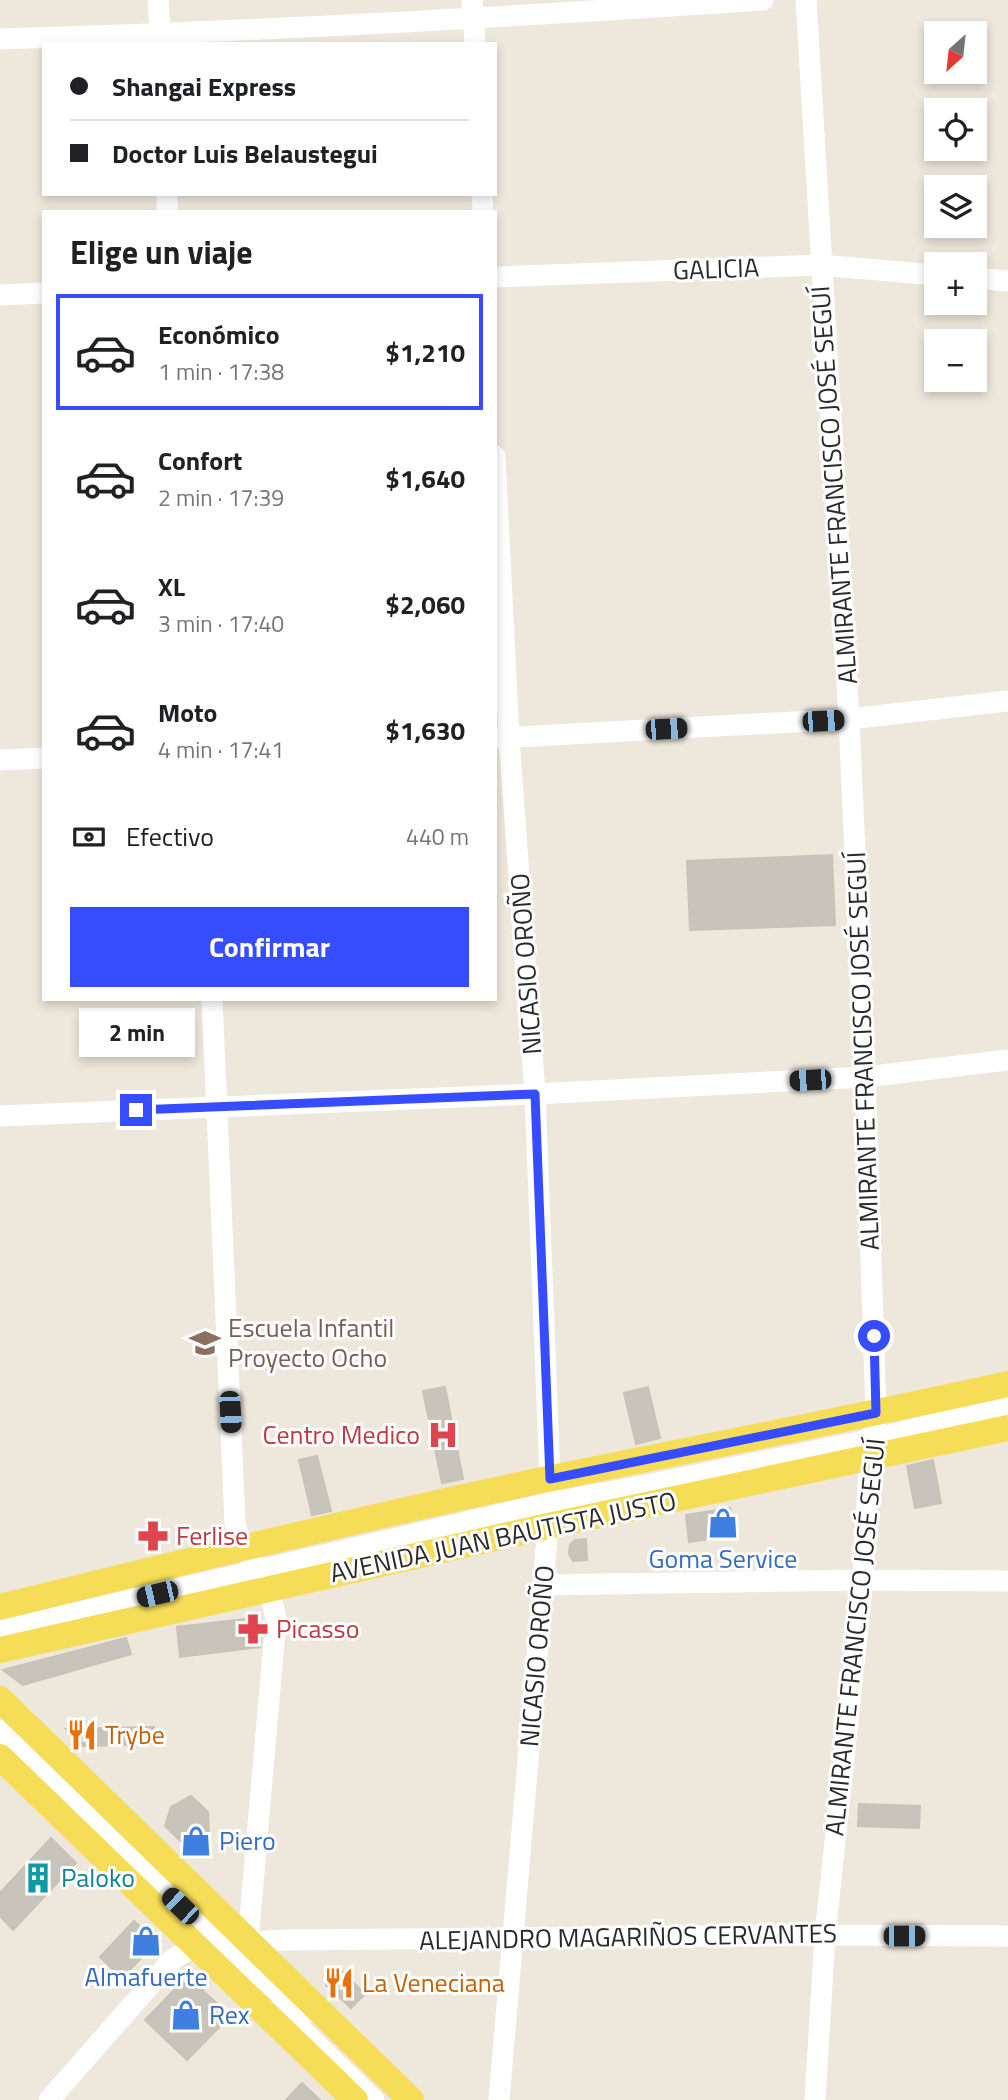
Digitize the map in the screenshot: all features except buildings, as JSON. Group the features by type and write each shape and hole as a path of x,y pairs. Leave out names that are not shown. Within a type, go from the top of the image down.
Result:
{"main road":[{"name":"AVENIDA JUAN BAUTISTA JUSTO","path":"0,1650 257,1569 549,1502 874,1436 1008,1384"},
{"name":"AVENIDA JUAN BAUTISTA JUSTO","path":"0,1607 257,1569 549,1502 874,1436 1008,1428"},
{"path":"0,1699 236,1942 411,2100"},
{"path":"0,1757 355,2100"}],"street":[{"path":"158,0 160,39"},
{"path":"0,39 160,39 473,10 763,0"},
{"name":"ALMIRANTE FRANCISCO JOSÉ SEGUÍ","path":"806,0 849,719 865,1077 874,1436 863,1580 825,1935 815,2100"},
{"path":"473,10 475,42"},
{"name":"GALICIA","path":"497,277 820,265 924,274"},
{"path":"987,279 1008,281"},
{"path":"0,295 42,293"},
{"name":"NICASIO OROÑO","path":"497,537 502,738 535,1094 549,1502 499,2100"},
{"path":"502,738 849,719 1008,701"},
{"path":"0,760 42,758"},
{"path":"212,1001 235,1523 257,1569 276,1619 236,1942"},
{"path":"0,1116 535,1094 865,1077 1008,1060"},
{"path":"549,1502 642,1486 1008,1405"},
{"path":"0,1630 257,1569"},
{"path":"543,1585 863,1580 1008,1581"},
{"path":"0,1730 180,1906 236,1942 283,1994 394,2100"},
{"name":"ALEJANDRO MAGARIÑOS CERVANTES","path":"197,1945 236,1942 825,1935 1008,1936"},
{"path":"49,2100 173,1959 197,1945 274,2003 374,2100"}],"place":[{"name":"Escuela Infantil Proyecto Ocho","path":"205,1343"},
{"name":"Centro Medico","path":"443,1435"},
{"name":"Goma Service","path":"723,1523"},
{"name":"Ferlise","path":"153,1536"},
{"name":"Picasso","path":"253,1629"},
{"name":"Trybe","path":"82,1735"},
{"name":"Piero","path":"196,1841"},
{"name":"Paloko","path":"38,1878"},
{"name":"Almafuerte","path":"146,1941"},
{"name":"La Veneciana","path":"339,1983"},
{"name":"Rex","path":"186,2015"}],"route":[{"path":"136,1110 535,1094 550,1479 876,1413 874,1336"}]}
